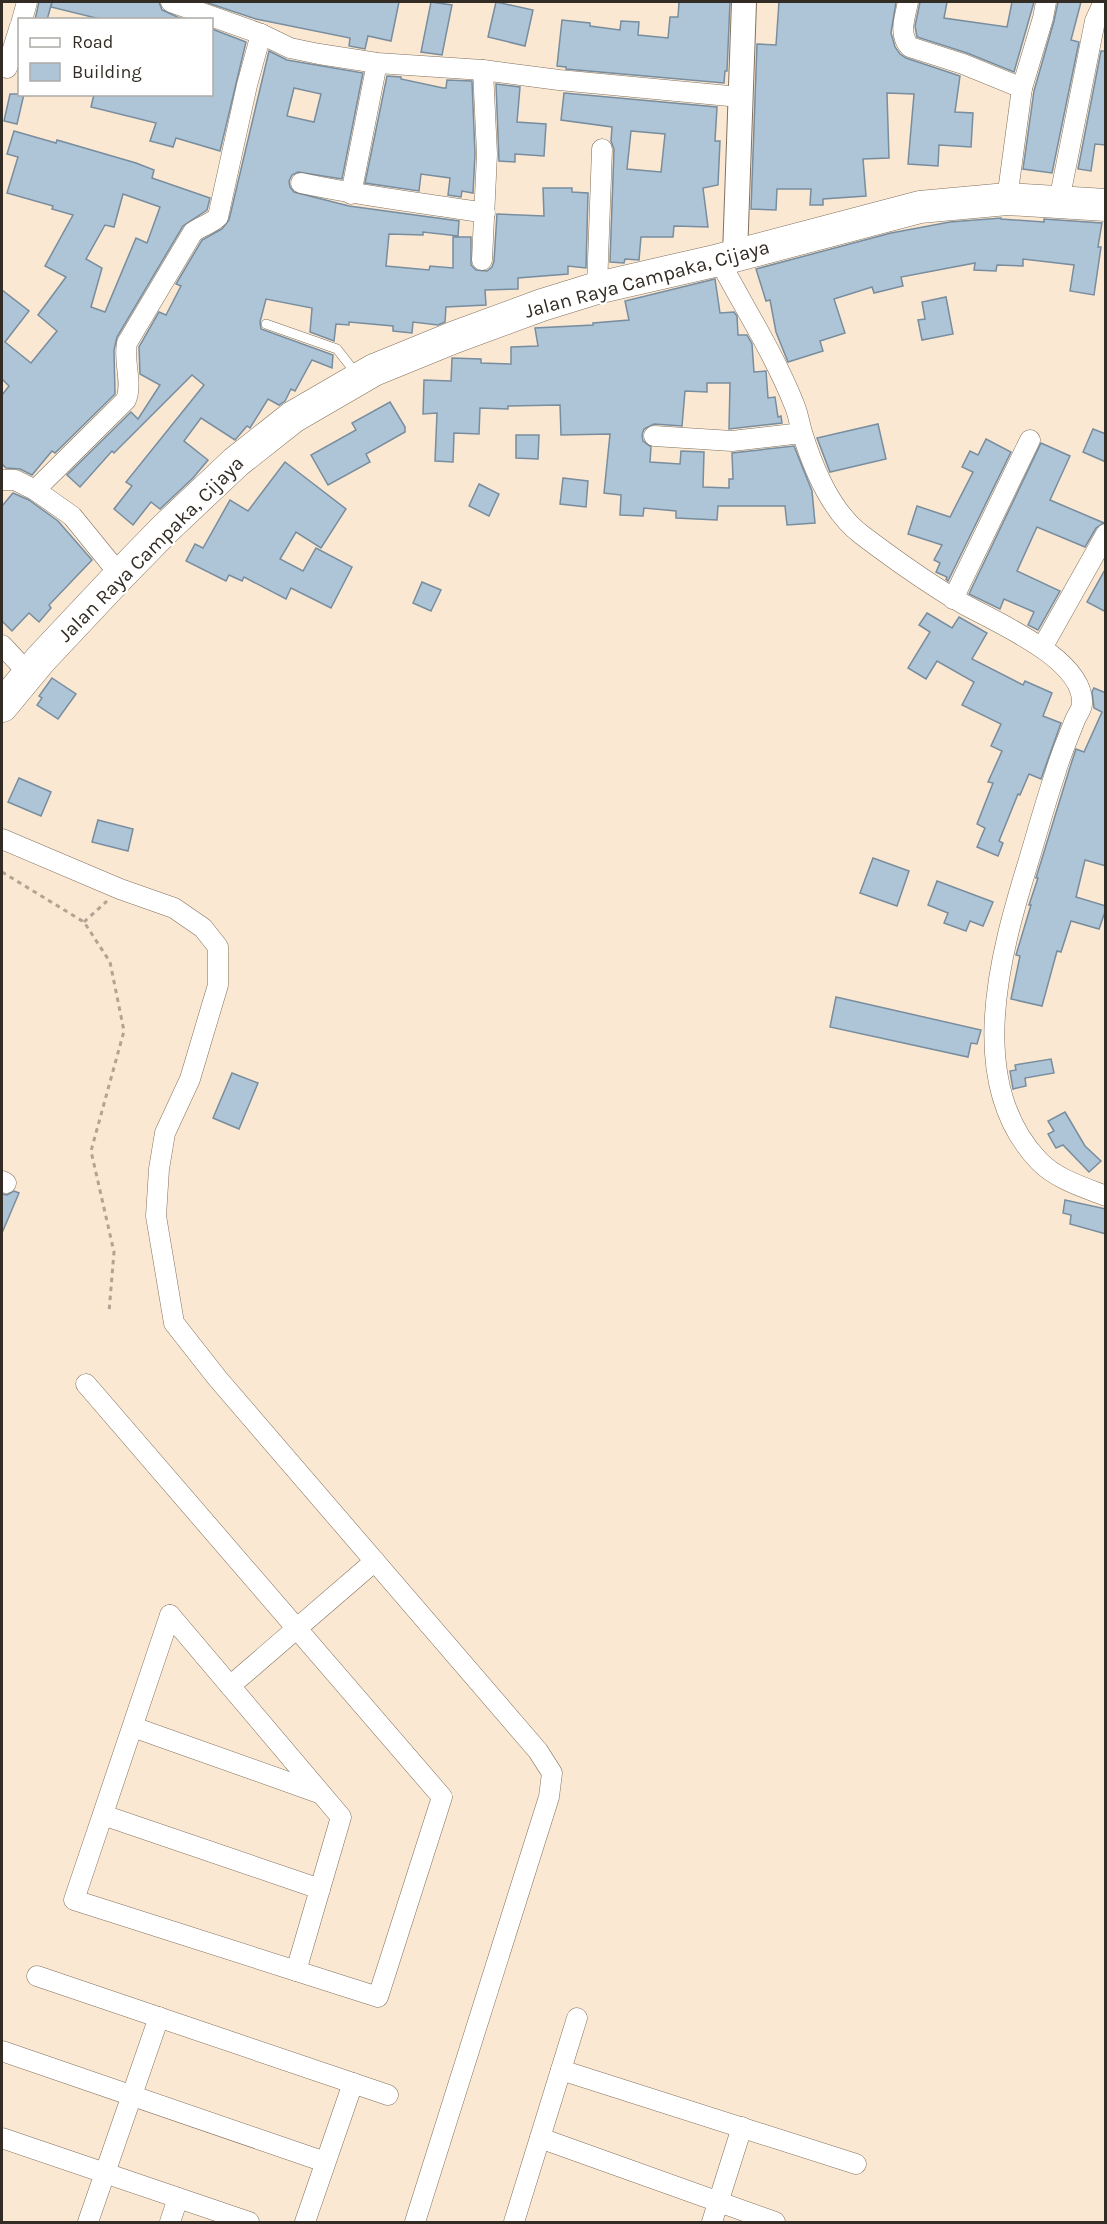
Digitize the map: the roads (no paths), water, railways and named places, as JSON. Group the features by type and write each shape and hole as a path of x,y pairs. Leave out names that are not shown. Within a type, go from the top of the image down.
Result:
{"main road":[{"name":"Jalan Raya Campaka, Cijaya","path":"2,706 120,575 194,501 263,439 314,403 359,377 542,304 597,288 920,207 1007,199 1106,205"}],"street":[{"path":"23,18 27,2"},
{"path":"171,2 261,34 290,48 376,63 483,70 559,80 740,97"},
{"path":"744,2 740,97 727,257 795,405 802,433 823,486 844,520 860,534 953,598 1042,648 1068,669 1075,679 1082,705 1056,771 1002,953 997,999 996,1069 1002,1098 1013,1124 1041,1164 1068,1181 1106,1196"},
{"path":"908,2 903,35 910,47 963,64 1022,88"},
{"path":"1007,199 1022,88 1046,2"},
{"path":"1059,201 1095,21 1101,8 1106,6"},
{"path":"7,68 18,32"},
{"path":"35,490 126,400 129,384 125,354 127,343 193,232 218,217 261,34"},
{"path":"351,194 376,63"},
{"path":"482,260 487,154 483,70"},
{"path":"597,288 602,149"},
{"path":"301,183 351,194 485,213"},
{"path":"654,436 732,441 802,433"},
{"path":"953,598 1030,440"},
{"path":"2,480 15,480 35,490 72,516 120,575"},
{"path":"1042,648 1106,534"},
{"path":"2,645 29,674"},
{"path":"2,839 120,889 174,908 202,928 218,947 218,985 190,1078 165,1133 159,1169 156,1216 174,1323 218,1379 538,1751 552,1773 549,1797 415,2223"},
{"path":"86,1383 442,1797 378,1997 296,1971 74,1900 170,1615 341,1817 296,1971"},
{"path":"230,1686 375,1561"},
{"path":"133,1727 322,1794"},
{"path":"103,1815 320,1889"},
{"path":"37,1976 388,2095"},
{"path":"88,2223 159,2017"},
{"path":"518,2221 540,2138 577,2018"},
{"path":"2,2051 325,2162"},
{"path":"561,2070 856,2164"},
{"path":"305,2223 352,2083"},
{"path":"712,2223 742,2127"},
{"path":"540,2138 775,2223"},
{"path":"2,2139 249,2223"},
{"path":"170,2223 178,2199"}],"lane":[{"path":"266,324 337,350 359,377"}]}
